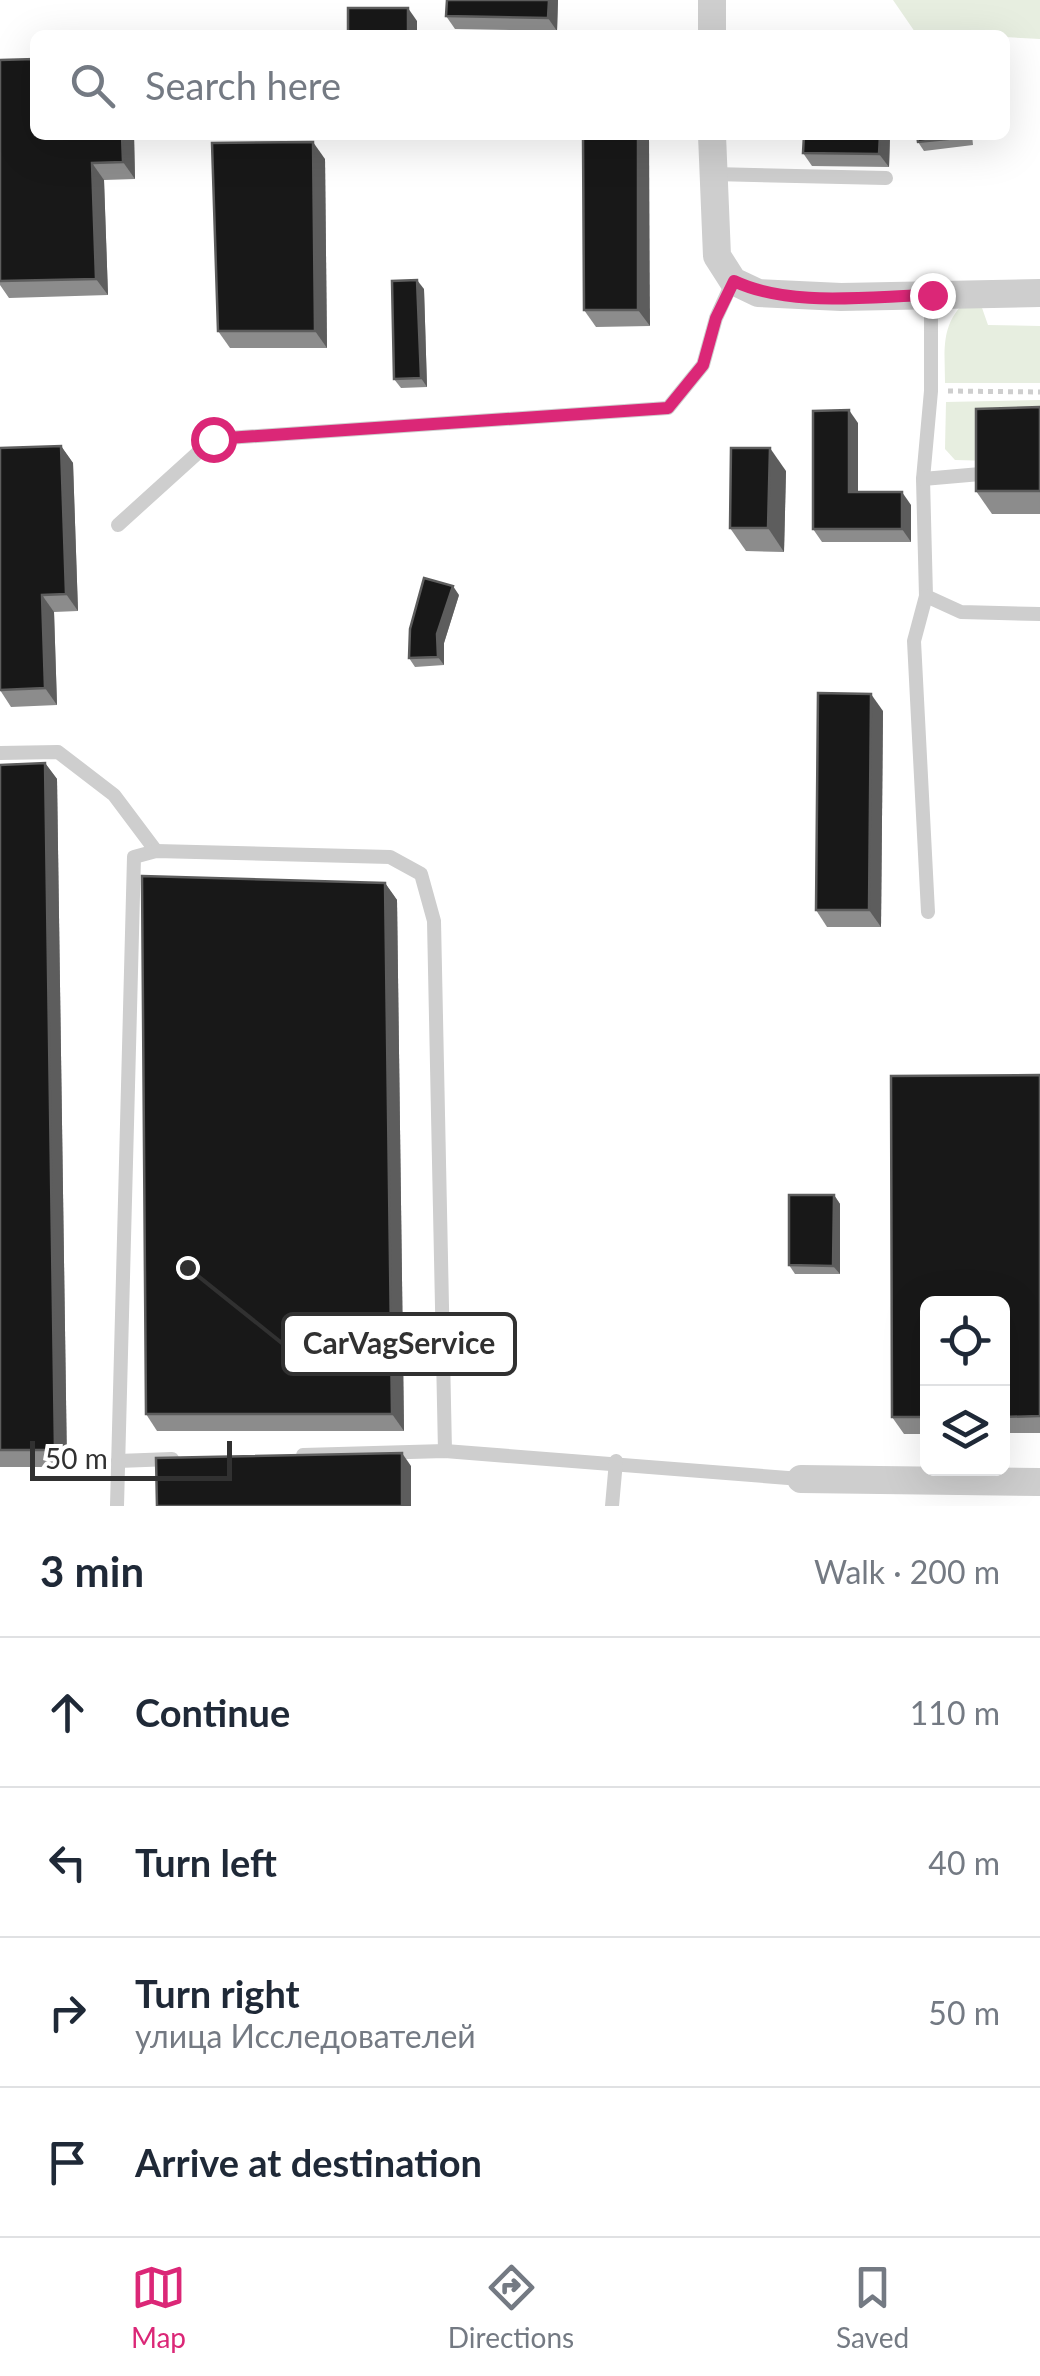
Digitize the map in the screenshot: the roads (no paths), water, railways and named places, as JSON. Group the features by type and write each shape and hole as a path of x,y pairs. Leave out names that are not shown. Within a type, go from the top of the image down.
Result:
{"street":[{"path":"712,0 712,30"},
{"path":"712,140 717,256 734,281 758,293 841,297 1040,293"},
{"path":"801,1478 1040,1482"}],"lane":[{"path":"714,174 886,178"},
{"path":"118,525 213,439 668,408 703,365 716,318 734,281"},
{"path":"928,912 914,641 926,596 923,479 932,295"},
{"path":"923,479 992,473"},
{"path":"926,596 961,612 1040,614"},
{"path":"0,754 58,752 114,795 156,851"},
{"path":"117,1506 134,857 156,851 390,858 420,874 434,921 445,1451"},
{"path":"290,1456 445,1451 801,1478"},
{"path":"118,1461 195,1458"},
{"path":"612,1506 616,1461"}],"place":[{"name":"CarVagService","path":"188,1268"}]}
